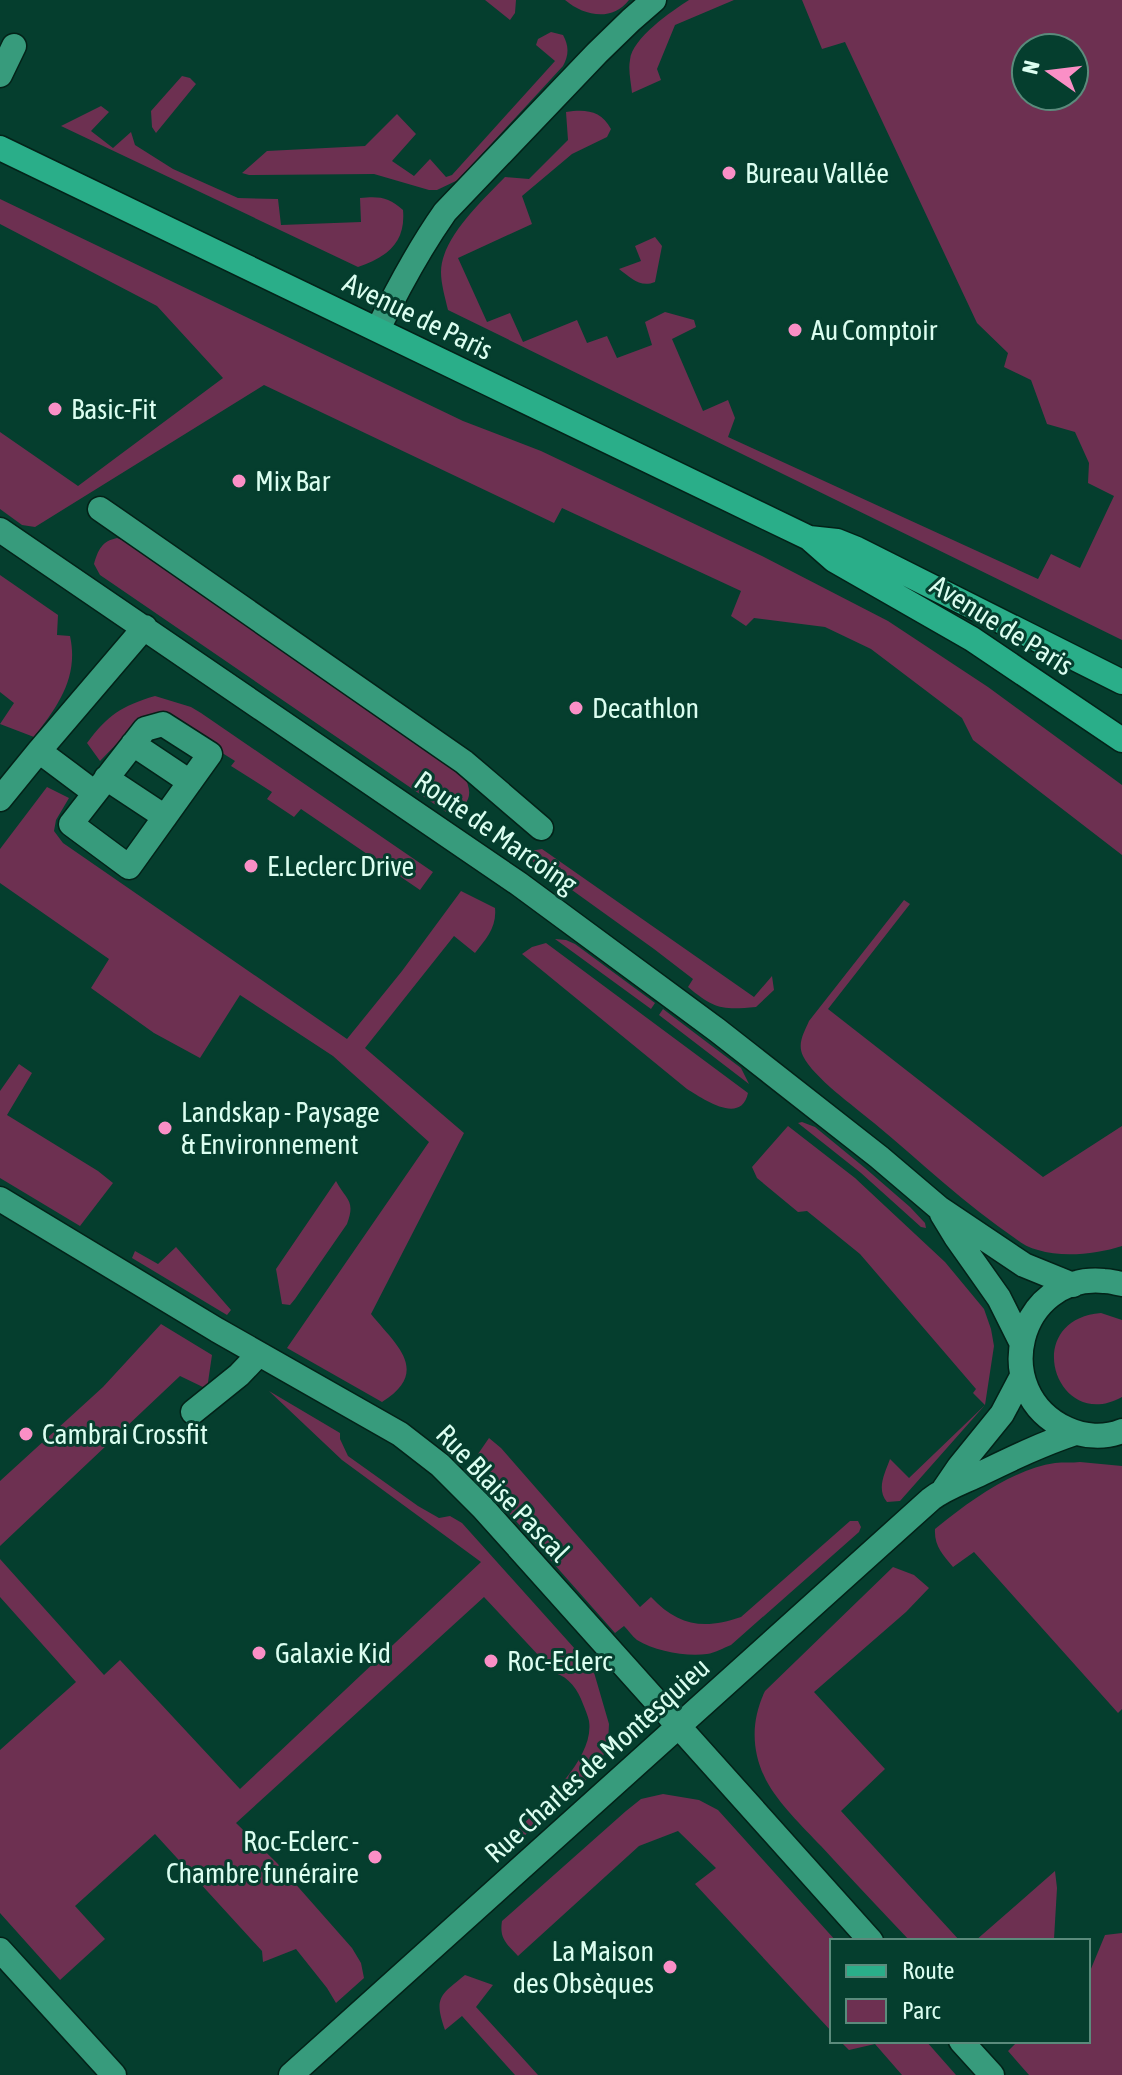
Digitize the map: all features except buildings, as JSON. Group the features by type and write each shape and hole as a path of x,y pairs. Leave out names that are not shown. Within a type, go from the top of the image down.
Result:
{"main road":[{"name":"Avenue de Paris","path":"0,148 809,538 834,560 960,632 1122,740"},
{"name":"Avenue de Paris","path":"809,538 851,546 1122,682"}],"street":[{"path":"378,329 395,292 445,212 597,53 654,0"},
{"path":"0,75 14,46"},
{"path":"100,509 464,762 541,828"},
{"name":"Route de Marcoing","path":"0,530 456,839 565,917 717,1030 939,1208 1024,1265 1073,1285"},
{"path":"0,799 145,627"},
{"path":"163,724 210,754 190,782 129,867 71,824 145,729 163,724"},
{"path":"133,744 190,782"},
{"path":"39,751 100,786 165,817"},
{"name":"Rue Blaise Pascal","path":"0,1199 259,1354 400,1434 434,1459 483,1508 869,1939"},
{"name":"Route de Marcoing","path":"939,1208 999,1298 1021,1342"},
{"path":"1116,1279 1088,1281 1054,1293 1028,1323 1020,1353 1022,1376 1029,1395 1041,1412 1075,1433 1120,1434"},
{"path":"193,1412 239,1375 259,1354"},
{"name":"Rue Charles de Montesquieu","path":"291,2075 944,1489 1002,1414 1022,1376"},
{"name":"Rue Charles de Montesquieu","path":"944,1489 1075,1433"},
{"path":"0,1950 114,2075"},
{"path":"963,2043 992,2075"}],"green space":[{"path":"485,0 516,0 515,13 510,20"},
{"path":"565,0 629,0 614,12 598,14 581,10"},
{"path":"689,0 734,0 675,25 657,69 661,80 632,93 629,64 632,52 645,34"},
{"path":"802,0 1122,0 1122,640 448,310 441,272 443,259 455,233 505,177 529,179 568,140 566,112 597,114 611,129 607,137 572,154 522,196 532,224 458,258 487,322 510,313 523,342 577,320 587,343 607,336 617,358 652,345 645,322 665,312 694,320 696,327 672,339 703,411 728,400 735,418 728,437 1038,579 1051,554 1080,568 1114,496 1088,483 1089,463 1075,432 1047,424 1031,380 1004,367 1008,353 977,323 845,42 822,49"},
{"path":"551,32 563,35 566,43 567,54 563,66 458,180 437,190 374,174 242,173 267,151 365,146 397,114 416,134 392,161 414,176 430,159 446,177 452,175 555,61 536,45 538,39"},
{"path":"182,76 196,84 156,133 152,127 151,111"},
{"path":"101,106 109,112 91,131 113,148 131,132 135,145 173,169 238,198 278,199 281,225 361,222 360,198 378,197 393,202 403,210 401,232 385,254 358,267 61,126"},
{"path":"0,199 463,421 541,451 762,556 888,621 988,687 1122,785 1122,855 973,740 962,718 871,649 825,627 754,618 746,626 731,616 741,591 562,508 554,523 264,385 35,527 22,525 0,509 0,432 78,486 223,378 157,306 0,224"},
{"path":"655,237 662,246 655,282 640,283 619,269 641,261 635,246"},
{"path":"117,538 139,547 463,774 469,787 466,803 449,814 100,575 94,564 97,554 104,544"},
{"path":"0,575 58,615 57,635 70,636 72,665 69,678 51,714 34,737 0,724 14,703 0,692"},
{"path":"155,696 201,713 433,872 420,890 301,809 294,817 267,799 272,792 231,766 235,761 168,719 129,731 100,761 87,743 95,733 116,713"},
{"path":"47,787 69,798 56,820 54,831 63,843 347,1039 461,891 495,908 492,927 475,953 454,936 365,1048 464,1133 371,1314 398,1347 407,1369 397,1391 382,1402 287,1348 429,1142 333,1056 240,995 200,1058 154,1033 91,988 109,959 0,883 0,849"},
{"path":"542,849 754,997 772,976 774,990 756,1007 726,1008 705,1000 688,987 693,979 533,862 530,851"},
{"path":"904,900 910,904 828,1009 1043,1177 1122,1126 1122,1246 1069,1254 1048,1252 1023,1244 961,1198 835,1091 808,1064 801,1051 801,1042 809,1021"},
{"path":"555,939 575,944 655,1003 651,1009"},
{"path":"546,943 748,1093 744,1103 738,1108 720,1107 687,1089 522,954"},
{"path":"663,1009 741,1068 749,1084 659,1015"},
{"path":"19,1064 32,1073 7,1115 113,1183 80,1226 0,1178 0,1091"},
{"path":"798,1123 815,1127 865,1168 910,1207 926,1228"},
{"path":"788,1126 855,1178 945,1262 984,1309 994,1346 985,1405 973,1393 976,1389 860,1254 807,1211 798,1212 757,1178 752,1167"},
{"path":"336,1181 349,1201 347,1224 295,1299 290,1305 282,1304 276,1269"},
{"path":"176,1247 231,1310 227,1315 132,1258 135,1251 158,1264"},
{"path":"1101,1313 1122,1320 1122,1397 1099,1404 1079,1400 1065,1389 1056,1372 1054,1352 1060,1334 1076,1320"},
{"path":"161,1324 212,1355 207,1389 180,1376 0,1546 0,1481 103,1387"},
{"path":"269,1391 340,1433 348,1456 418,1506 439,1518 450,1516 462,1523 593,1669 609,1724 608,1743 595,1772 523,1837 518,1837 516,1832 575,1766 589,1736 589,1721 572,1685 555,1673 484,1597 236,1823 277,1863 352,1948 361,1963 364,1978 336,2003 296,1949 263,1962 262,1951 155,1834 75,1906 105,1939 60,1980 0,1913 0,1750 76,1682 0,1597 0,1559 104,1675 120,1660 240,1789 481,1562 342,1460"},
{"path":"985,1405 900,1501 887,1502 882,1486 890,1459 909,1478"},
{"path":"489,1438 640,1607 651,1597 671,1614 692,1623 715,1623 741,1617 850,1521 858,1521 861,1527 731,1645 699,1655 662,1650 637,1640 624,1626 615,1633 485,1486 478,1454"},
{"path":"1080,1462 1122,1466 1122,1709 1118,1713 974,1552 953,1567 940,1550 935,1535 935,1529 1007,1479 1039,1466"},
{"path":"893,1567 914,1575 929,1588 814,1692 885,1769 841,1811 958,1939 908,1939 784,1806 766,1780 755,1747 755,1724 765,1691"},
{"path":"663,1794 699,1800 718,1810 834,1939 830,1939 830,2030 695,1884 716,1868 678,1831 639,1846 518,1956 507,1944 503,1937 502,1921 641,1799"},
{"path":"1055,1871 1054,1939 977,1939"},
{"path":"1122,1933 1122,2075 1029,2075 1008,2051 1016,2043 1090,2043 1090,1971 1105,1935"},
{"path":"465,1975 493,1985 476,2007 538,2075 515,2075 462,2016 445,2030 440,2011 441,1998"},
{"path":"842,2043 928,2043 956,2075 902,2075 875,2044 849,2050"}],"place":[{"name":"Bureau Vallée","path":"729,173"},
{"name":"Au Comptoir","path":"795,330"},
{"name":"Basic-Fit","path":"55,409"},
{"name":"Mix Bar","path":"239,481"},
{"name":"Decathlon","path":"576,708"},
{"name":"E.Leclerc Drive","path":"251,866"},
{"name":"Landskap - Paysage & Environnement","path":"165,1128"},
{"name":"Cambrai Crossfit","path":"26,1434"},
{"name":"Galaxie Kid","path":"259,1653"},
{"name":"Roc-Eclerc","path":"491,1661"},
{"name":"Roc-Eclerc - Chambre funéraire","path":"375,1857"},
{"name":"La Maison des Obsèques","path":"670,1967"}]}
